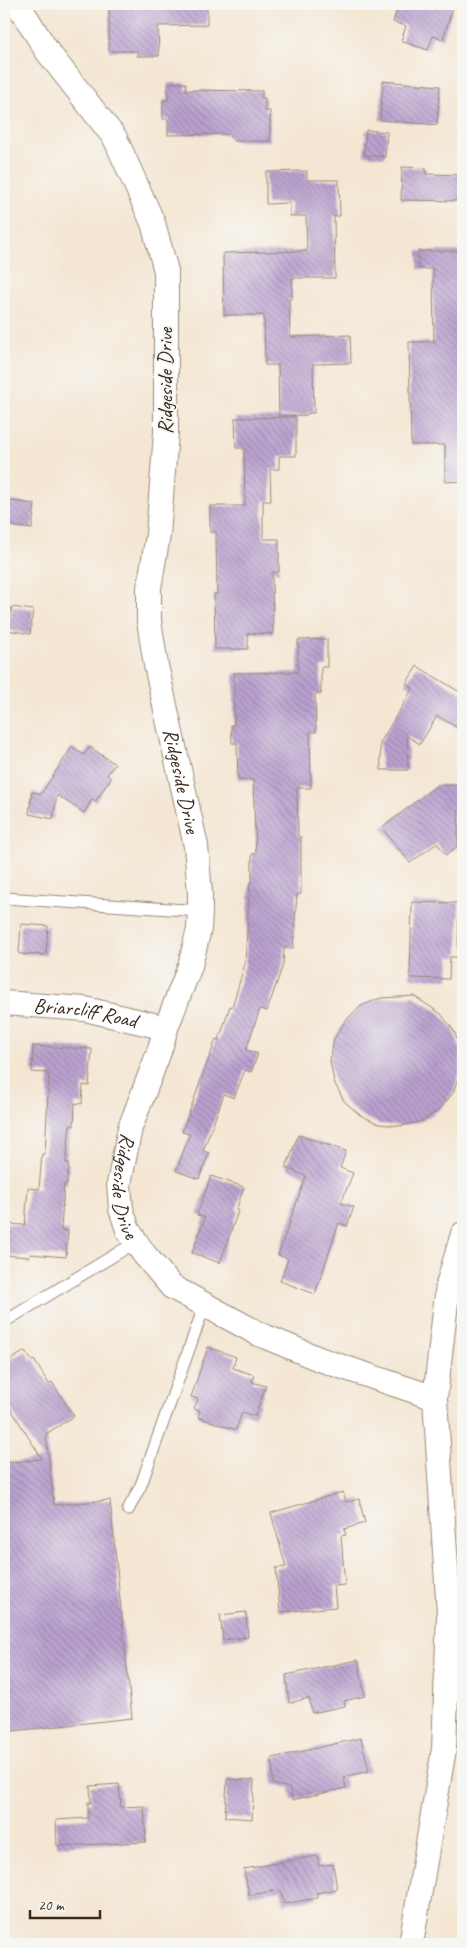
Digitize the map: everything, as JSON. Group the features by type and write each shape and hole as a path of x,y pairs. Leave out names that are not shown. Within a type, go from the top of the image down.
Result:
{"street":[{"name":"Ridgeside Drive","path":"20,4 21,9 47,51 115,138 153,222 166,271 166,433 158,535 149,588 149,621 156,665 196,846 200,911 199,929 190,966 130,1128 118,1184 121,1209 128,1230 172,1287 259,1334 319,1359 435,1398"},
{"name":"Briarcliff Road","path":"4,1003 84,1009 166,1028"},
{"path":"411,1944 444,1749 449,1614 435,1398 448,1285 463,1234"}],"lane":[{"path":"4,898 200,911"},
{"path":"4,1322 136,1242"},
{"path":"128,1510 141,1485 205,1304"}],"building":[{"path":"109,4 207,4 207,25 158,26 159,56 137,56 137,51 109,51"},
{"path":"399,4 454,4 443,39 433,36 428,50 401,41 406,26 393,22"},
{"path":"383,81 440,86 437,125 380,120"},
{"path":"168,83 186,83 186,90 262,91 262,98 265,98 265,111 270,111 270,141 234,141 227,134 168,135 168,119 163,119 163,100 168,100"},
{"path":"366,130 387,132 385,157 364,155"},
{"path":"402,167 426,168 426,174 463,175 463,201 401,200"},
{"path":"307,171 307,180 339,180 340,216 334,216 335,278 292,278 292,299 289,299 290,337 350,335 351,363 313,364 314,413 279,416 278,365 265,365 264,315 224,315 223,253 307,251 306,216 290,216 290,203 266,204 266,172"},
{"path":"418,251 463,251 463,481 445,482 445,445 411,445 409,342 434,342 433,269 418,269"},
{"path":"296,417 296,456 279,456 279,469 270,469 271,501 263,501 263,539 279,539 279,572 272,572 273,634 248,633 248,649 215,649 214,594 217,594 216,532 210,532 210,506 245,506 244,448 236,448 235,418"},
{"path":"4,500 35,504 32,529 4,525"},
{"path":"12,607 33,610 30,634 8,630"},
{"path":"327,639 327,667 321,667 321,694 315,694 316,732 310,732 311,788 297,788 298,837 301,837 301,894 297,894 293,948 284,947 283,965 267,1011 260,1009 246,1050 258,1054 251,1072 245,1070 234,1098 224,1094 203,1151 209,1153 199,1179 176,1171 190,1134 182,1132 216,1039 219,1040 230,1006 232,1007 245,964 250,882 252,882 252,854 256,854 253,780 238,780 237,743 232,743 231,725 234,725 234,673 298,672 298,640"},
{"path":"417,666 463,694 463,731 437,716 420,744 407,736 408,770 381,770 380,743 413,688 406,684"},
{"path":"72,747 84,755 90,747 115,764 107,775 111,778 95,802 92,799 84,813 57,795 53,819 29,814 32,792 41,794"},
{"path":"437,785 462,785 462,810 458,810 458,846 446,855 437,843 410,863 382,828"},
{"path":"412,902 459,903 458,957 450,957 449,979 410,978"},
{"path":"21,924 48,926 46,955 19,954"},
{"path":"414,996 441,1014 454,1031 461,1051 460,1072 453,1093 440,1109 422,1121 401,1126 379,1124 360,1115 344,1101 334,1082 330,1061 334,1039 345,1021 361,1006 381,998"},
{"path":"33,1046 92,1049 89,1086 83,1085 82,1104 75,1103 74,1126 70,1125 66,1163 69,1163 67,1184 64,1184 61,1230 68,1231 66,1257 30,1254 29,1257 4,1255 4,1224 25,1225 28,1188 39,1189 42,1154 45,1154 49,1073 32,1072"},
{"path":"298,1135 346,1151 340,1168 353,1173 341,1203 354,1207 347,1226 339,1223 315,1294 280,1281 288,1259 278,1255 306,1176 286,1168"},
{"path":"211,1176 244,1187 236,1210 238,1211 220,1263 192,1253 205,1217 197,1215"},
{"path":"208,1347 236,1357 233,1368 254,1375 252,1382 266,1386 255,1416 242,1412 236,1430 198,1417 200,1411 194,1409 198,1399 191,1397"},
{"path":"25,1351 32,1361 34,1360 49,1384 52,1382 74,1416 46,1434 54,1505 110,1500 132,1718 4,1732 4,1463 42,1459 4,1398 4,1364"},
{"path":"343,1492 346,1502 359,1499 365,1523 344,1529 346,1535 341,1536 345,1585 334,1586 336,1607 280,1612 276,1568 286,1567 271,1513"},
{"path":"246,1612 248,1637 223,1640 220,1615"},
{"path":"358,1660 365,1696 344,1701 345,1706 312,1713 309,1698 289,1703 286,1675"},
{"path":"361,1738 369,1771 344,1777 346,1788 292,1800 290,1788 273,1784 272,1758"},
{"path":"227,1779 254,1780 252,1819 225,1817"},
{"path":"119,1784 121,1807 144,1806 146,1842 57,1846 56,1820 88,1818 88,1802 91,1803 90,1786"},
{"path":"317,1856 319,1866 333,1864 337,1889 316,1893 317,1898 284,1904 281,1890 249,1895 244,1869"}]}
